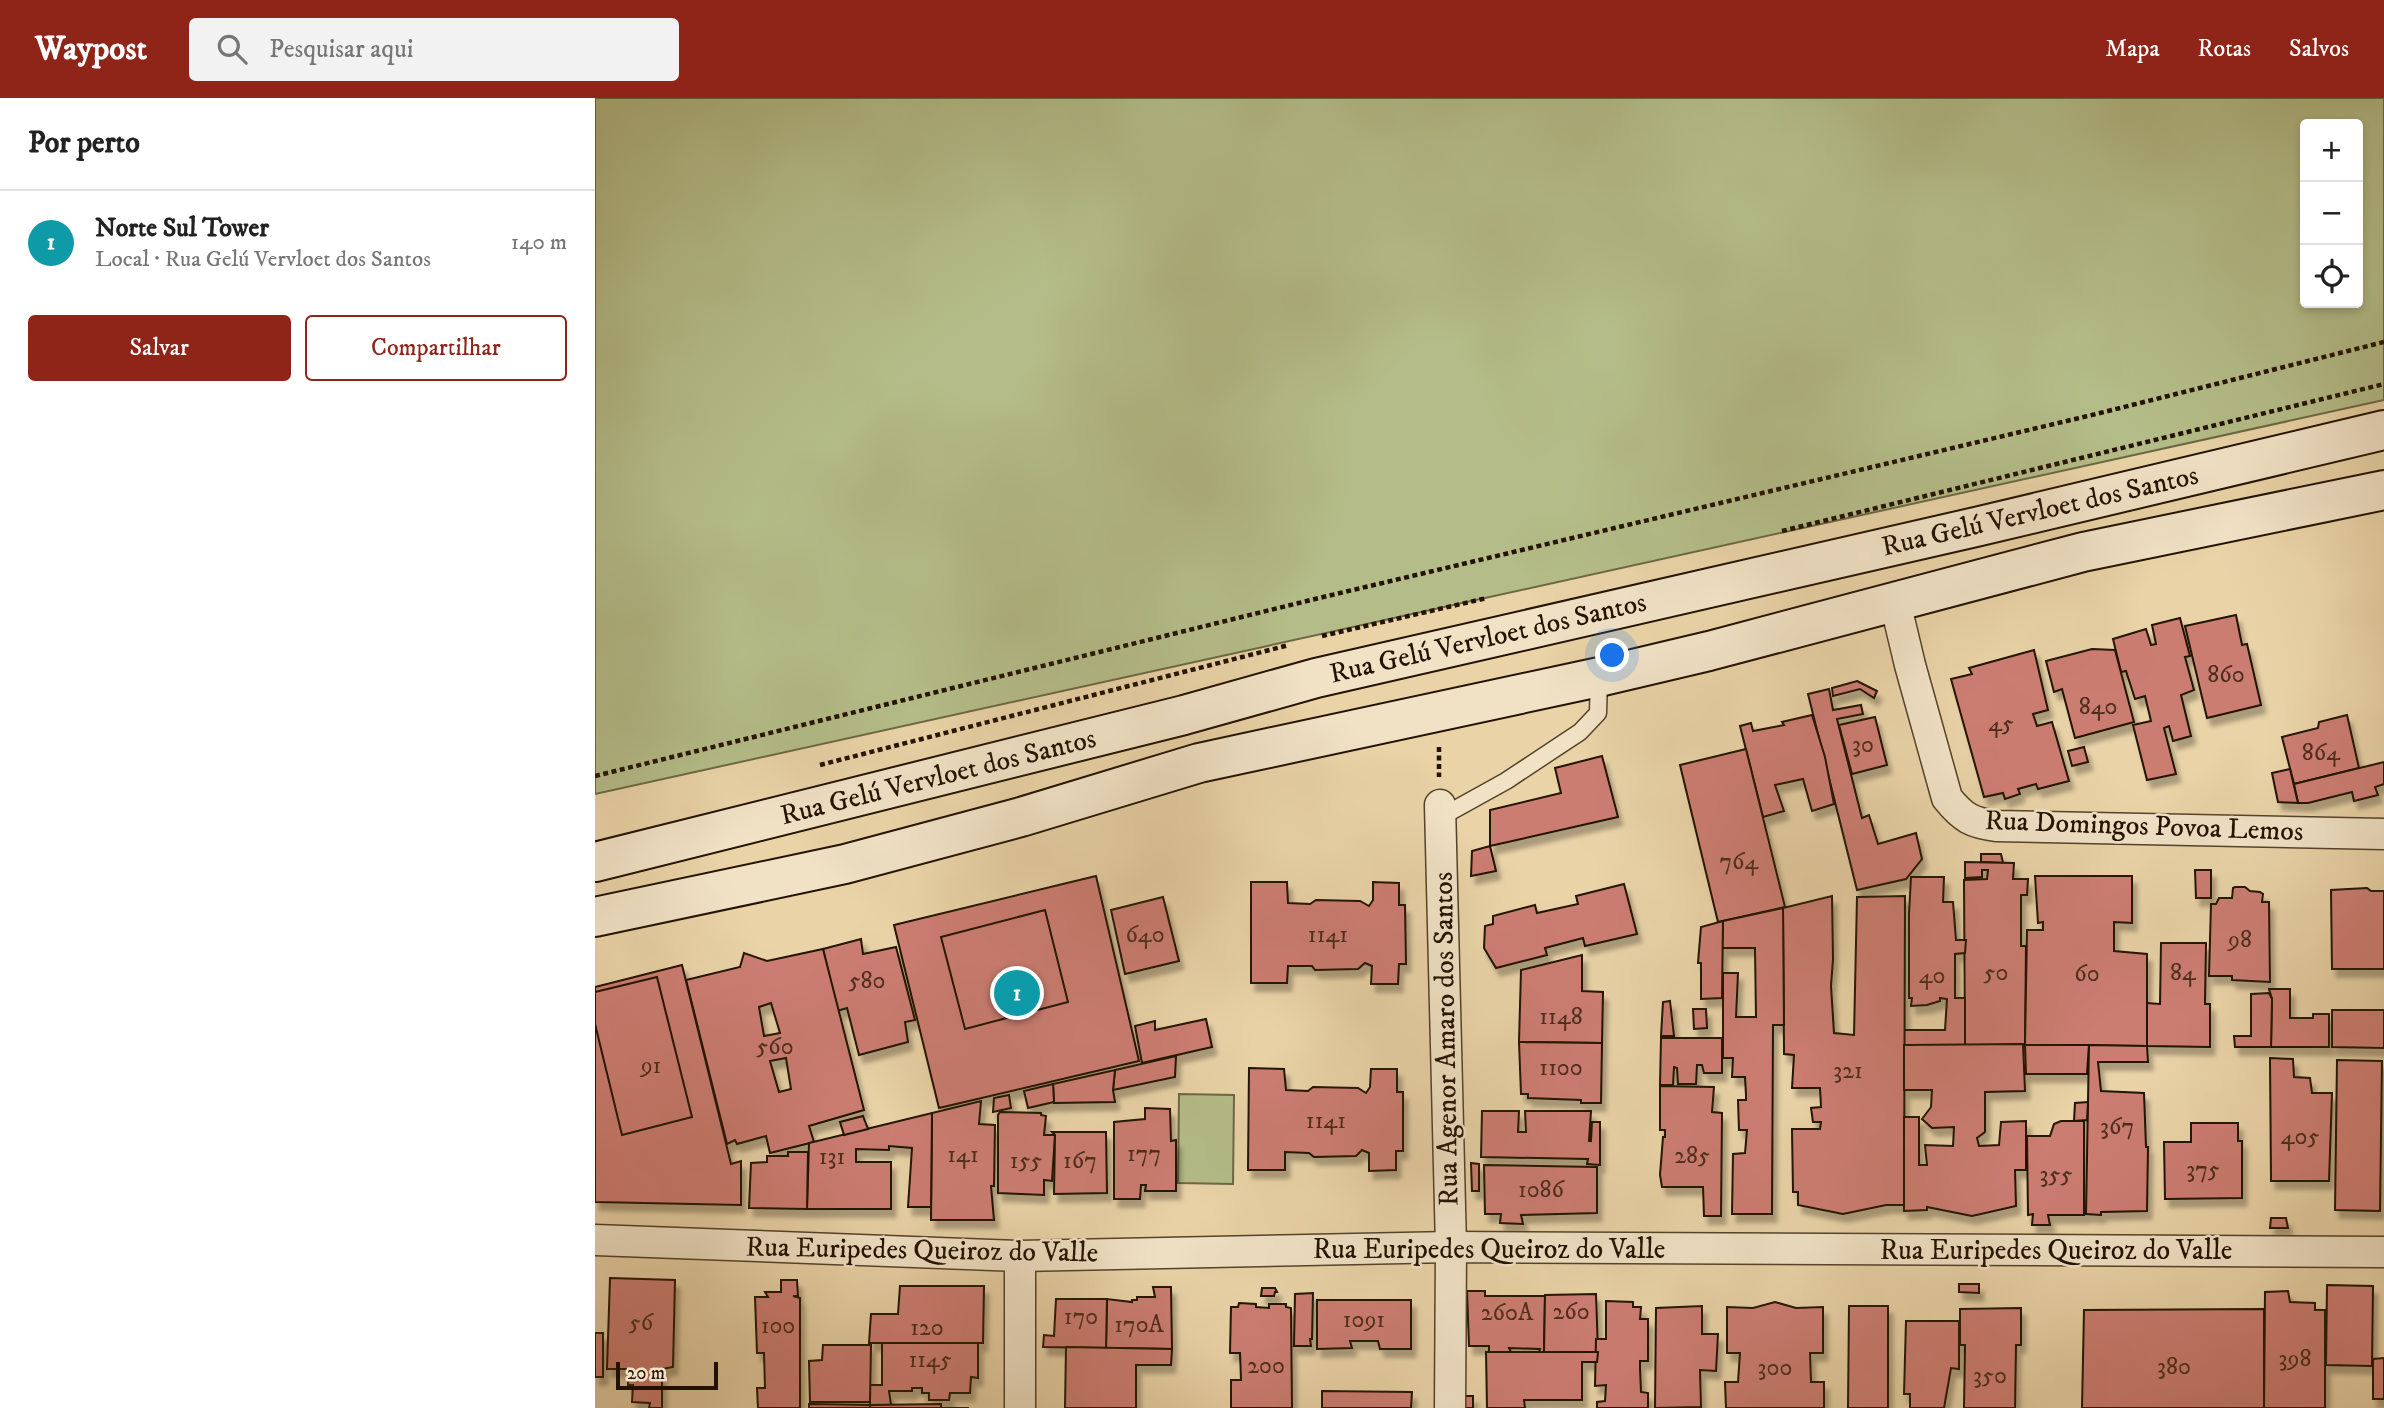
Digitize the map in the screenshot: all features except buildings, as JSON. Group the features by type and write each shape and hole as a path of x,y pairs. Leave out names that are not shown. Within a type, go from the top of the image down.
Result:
{"main road":[{"name":"Rua Gelú Vervloet dos Santos","path":"595,862 1184,715 1316,678 1980,526 2384,430"},
{"name":"Rua Gelú Vervloet dos Santos","path":"595,917 845,864 1021,817 1199,763 1709,651 2083,552 2384,490"}],"street":[{"name":"Rua Domingos Povoa Lemos","path":"1895,602 1947,798 1957,810 1975,823 1997,826 2384,834"},
{"name":"Rua Agenor Amaro dos Santos","path":"1441,811 1451,1247 1450,1408"},
{"name":"Rua Euripedes Queiroz do Valle","path":"595,1240 1020,1256 1451,1247 2384,1252"},
{"path":"1020,1256 1020,1408"}],"lane":[{"path":"1441,811 1506,781 1580,732 1598,713 1599,677"}],"path":[{"path":"595,776 1306,601 2013,434 2384,342"},
{"path":"1438,712 1441,811"}],"green space":[{"path":"595,98 2384,98 2384,400 595,794"},
{"path":"1179,1094 1234,1095 1233,1184 1178,1183"}],"place":[{"name":"Norte Sul Tower","path":"1017,993"}]}
